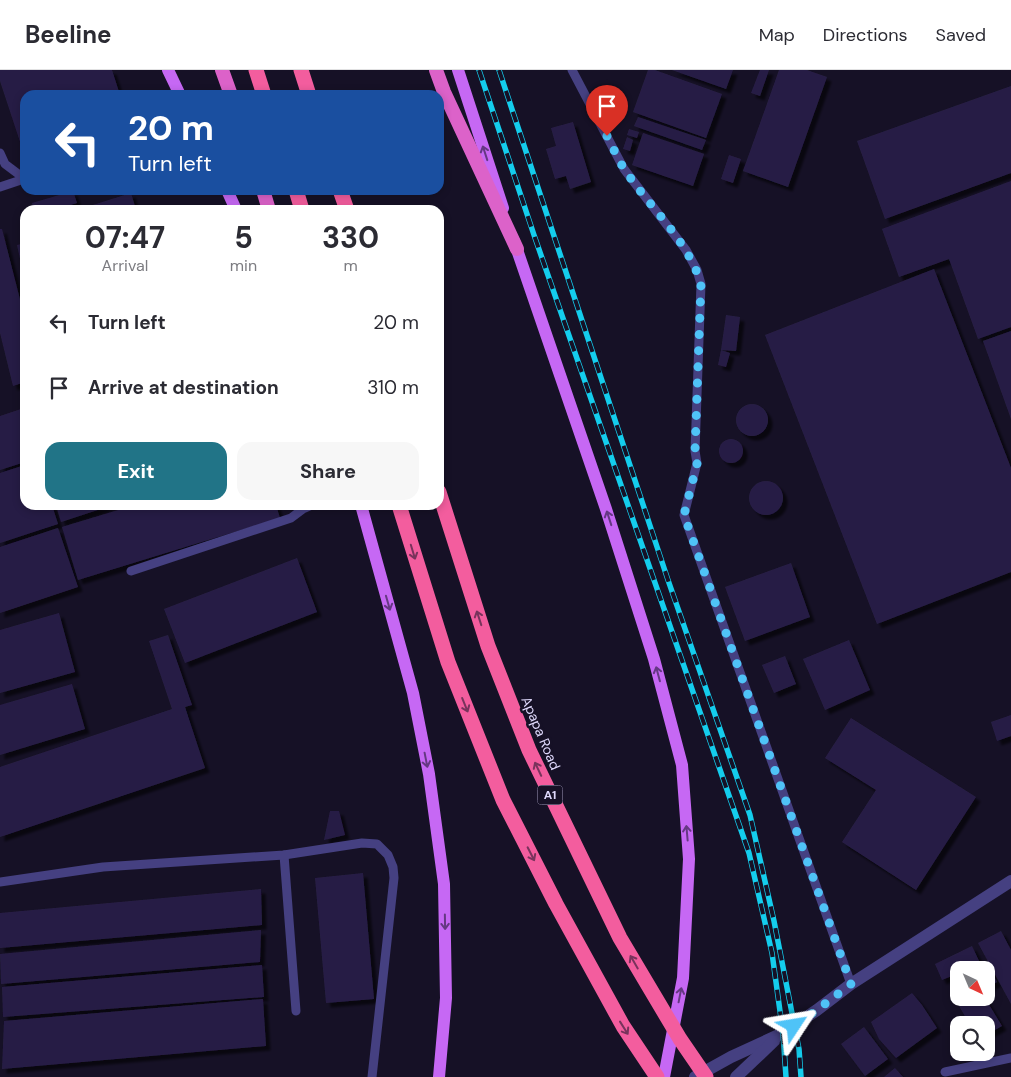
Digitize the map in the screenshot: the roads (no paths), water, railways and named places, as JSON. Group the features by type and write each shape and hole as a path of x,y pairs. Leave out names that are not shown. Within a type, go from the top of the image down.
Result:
{"highway":[{"path":"222,70 229,90"},
{"path":"256,70 262,90"},
{"path":"301,70 307,90"},
{"path":"436,70 443,90"},
{"path":"444,92 517,249"},
{"name":"Apapa Road","path":"444,508 488,646 529,750 620,938 680,1039 706,1077"},
{"path":"401,510 448,662 503,800 556,904 618,1018 657,1077"}],"main road":[{"path":"168,70 178,90"},
{"path":"458,70 609,518 654,659 682,766 689,860 683,978 664,1077"},
{"path":"362,510 413,693 429,774 444,884 446,998 440,1077"}],"street":[{"path":"736,1077 783,1033 851,984 1010,886"},
{"path":"695,1077 731,1057 783,1033"}],"lane":[{"path":"572,70 624,169 686,250 697,270 701,284 695,451 697,464 684,515 851,984"},
{"path":"0,153 5,164 20,176"},
{"path":"0,187 20,180"},
{"path":"131,571 291,518 302,510"},
{"path":"0,882 103,867 284,855 362,843 377,844 388,855 393,867 394,878 372,1077"},
{"path":"284,855 296,1011"},
{"path":"944,1072 1011,1058"}],"railway":[{"path":"479,70 534,235 749,853 772,953 783,1033 786,1077"},
{"path":"499,70 668,580 750,815 774,921 799,1049 801,1077"}]}
